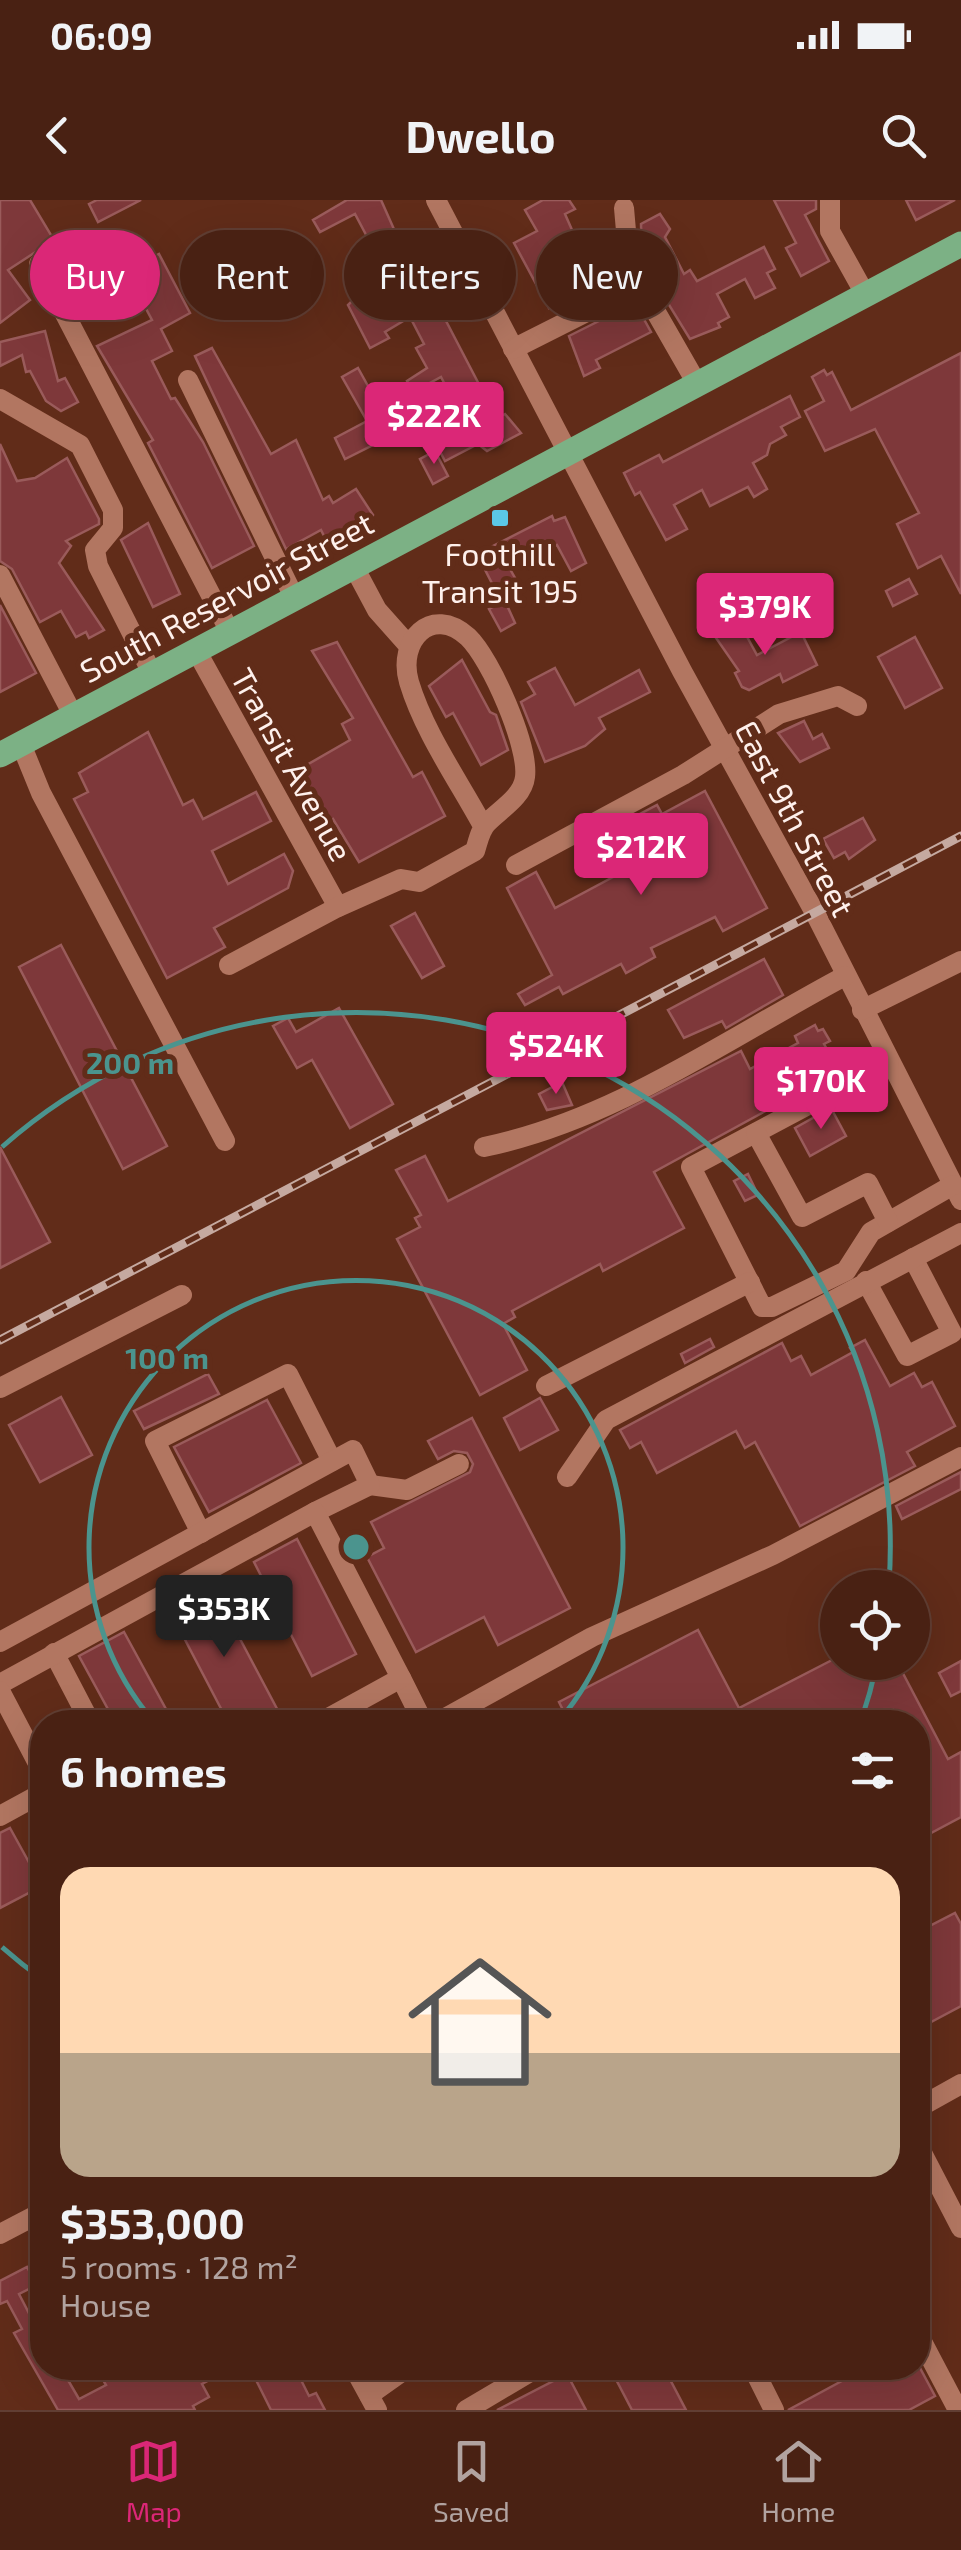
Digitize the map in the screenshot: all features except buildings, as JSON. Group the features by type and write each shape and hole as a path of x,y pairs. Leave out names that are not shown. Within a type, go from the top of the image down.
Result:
{"main road":[{"name":"South Reservoir Street","path":"10,749 566,450 961,244"}],"street":[{"name":"East 9th Street","path":"436,200 957,1192"},
{"path":"830,200 830,231 865,294"},
{"path":"624,208 626,230"},
{"path":"68,320 230,632"},
{"path":"513,349 571,320"},
{"path":"662,320 696,382"},
{"path":"188,380 294,597"},
{"path":"0,399 80,445 113,510 112,528 94,550 98,566 152,673"},
{"path":"353,565 378,610 408,646"},
{"path":"0,575 73,716"},
{"path":"229,965 338,907 401,879 419,882 475,851 483,826 505,808 525,782 525,750 468,637 445,626 423,629 408,646 409,682 483,826"},
{"name":"Transit Avenue","path":"196,650 338,907"},
{"path":"516,865 683,776 779,714 838,696 857,706"},
{"path":"10,749 50,810 225,1141"},
{"path":"862,1010 961,961"},
{"path":"484,1147 536,1135 636,1093 845,976"},
{"path":"889,1062 691,1167 762,1307 772,1307 846,1271 871,1232 957,1192"},
{"path":"756,1133 802,1217 868,1184 888,1222"},
{"path":"568,1477 606,1420 961,1233"},
{"path":"866,1281 908,1356 952,1334 913,1258"},
{"path":"546,1386 750,1282"},
{"path":"0,1388 182,1295"},
{"path":"201,1533 156,1441 288,1374 332,1461"},
{"path":"0,1642 353,1450 370,1486"},
{"path":"460,1710 592,1637 773,1555 961,1457"},
{"path":"0,1684 314,1512 370,1486 407,1490 459,1464"},
{"path":"314,1512 417,1710"},
{"path":"54,1654 84,1710"},
{"path":"343,1710 402,1678"},
{"path":"0,1691 30,1749"},
{"path":"0,1816 30,1800"},
{"path":"930,2101 961,2084"},
{"path":"930,2167 961,2228"},
{"path":"0,2234 30,2218"},
{"path":"930,2357 958,2410"},
{"path":"361,2380 373,2402 395,2380"},
{"path":"466,2410 517,2380"},
{"path":"760,2380 774,2410"}],"railway":[{"path":"0,1340 961,836"}],"place":[{"name":"Foothill Transit 195","path":"500,518"}]}
